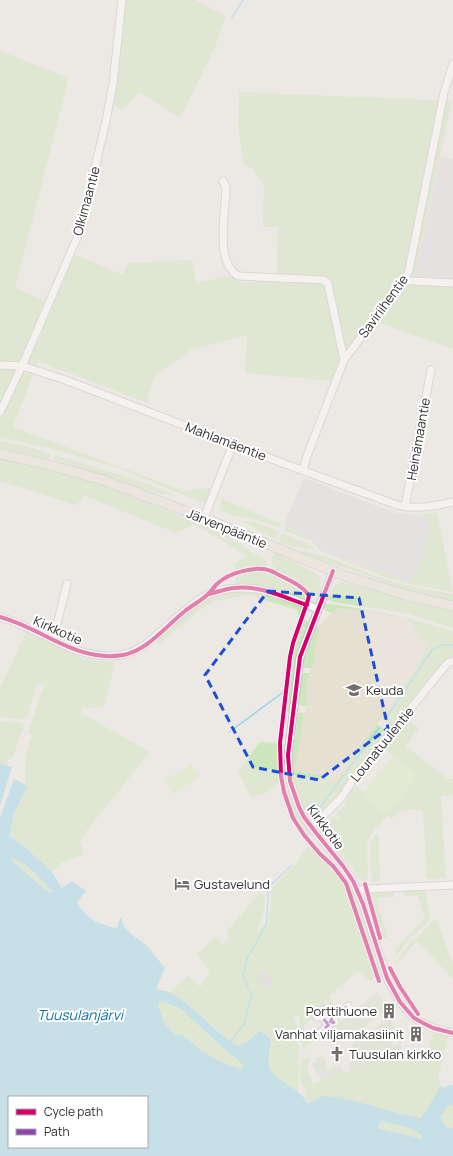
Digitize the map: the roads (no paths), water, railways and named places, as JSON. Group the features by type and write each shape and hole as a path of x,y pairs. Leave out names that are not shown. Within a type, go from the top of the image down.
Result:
{"main road":[{"name":"Järvenpääntie","path":"0,454 50,464 103,480 204,518 333,571 406,595 453,606"}],"street":[{"name":"Olkimaantie","path":"0,412 22,366 80,231 106,121 113,84 122,0"},
{"name":"Saviriihentie","path":"302,470 344,360 404,280 409,270 450,84 453,64"},
{"path":"223,182 226,187 222,236 227,264 231,272 238,276 324,280 328,284 344,360"},
{"path":"404,280 453,283"},
{"name":"Mahlamäentie","path":"0,365 22,366 63,379 302,470 405,507 418,507 453,502"},
{"name":"Heinämaantie","path":"405,507 431,370"},
{"path":"204,518 233,444"},
{"name":"Kirkkotie","path":"333,571 300,657 288,755 290,781 299,807 310,826 343,866 357,891 387,978 400,1002 414,1018 433,1028 453,1033"},
{"path":"53,640 67,584"},
{"name":"Kirkkotie","path":"0,617 24,625 74,650 92,655 111,656 125,654 139,649 181,614 209,594 234,588 259,589 276,593 318,609"},
{"name":"Lounatuulentie","path":"310,826 321,818 342,797 352,781 440,672 448,663 453,661"},
{"path":"357,891 366,889 453,885"},
{"path":"319,1035 331,1023 332,1018 348,1006"},
{"path":"323,1017 331,1023"}],"water":[{"path":"0,764 12,767 0,806"},
{"name":"Tuusulanjärvi","path":"14,779 28,786 14,813 9,836 24,846 52,872 62,888 72,881 86,891 77,902 89,917 104,925 117,928 120,918 122,918 125,928 149,948 165,968 156,989 169,992 189,1005 221,1034 238,1046 248,1041 259,1031 265,1034 271,1040 269,1066 271,1071 299,1093 307,1103 312,1102 323,1095 351,1100 421,1118 441,1086 444,1088 451,1084 453,1086 453,1105 448,1106 440,1117 445,1126 453,1128 453,1156 0,1156 0,818","holes":["13,858 29,868 39,877 52,891 51,893 11,860","159,1002 165,1002 181,1009 237,1059 244,1066 242,1069 224,1063 202,1051 184,1036 175,1034 165,1024 158,1006","381,1121 410,1128 422,1135 422,1139 378,1128"]}],"waterway":[{"path":"232,17 243,0"},
{"path":"386,718 432,650 441,645 453,645"},
{"path":"228,733 282,693"},
{"path":"317,811 379,728"},
{"path":"230,1042 245,1023 247,1010 252,995 243,976 247,959 266,925 269,887 292,865"}],"place":[{"name":"Keuda","path":"354,690"},
{"name":"Gustavelund","path":"182,884"},
{"name":"Porttihuone","path":"389,1011"},
{"name":"Vanhat viljamakasiinit","path":"416,1034"},
{"name":"Tuusulan kirkko","path":"337,1054"}]}
